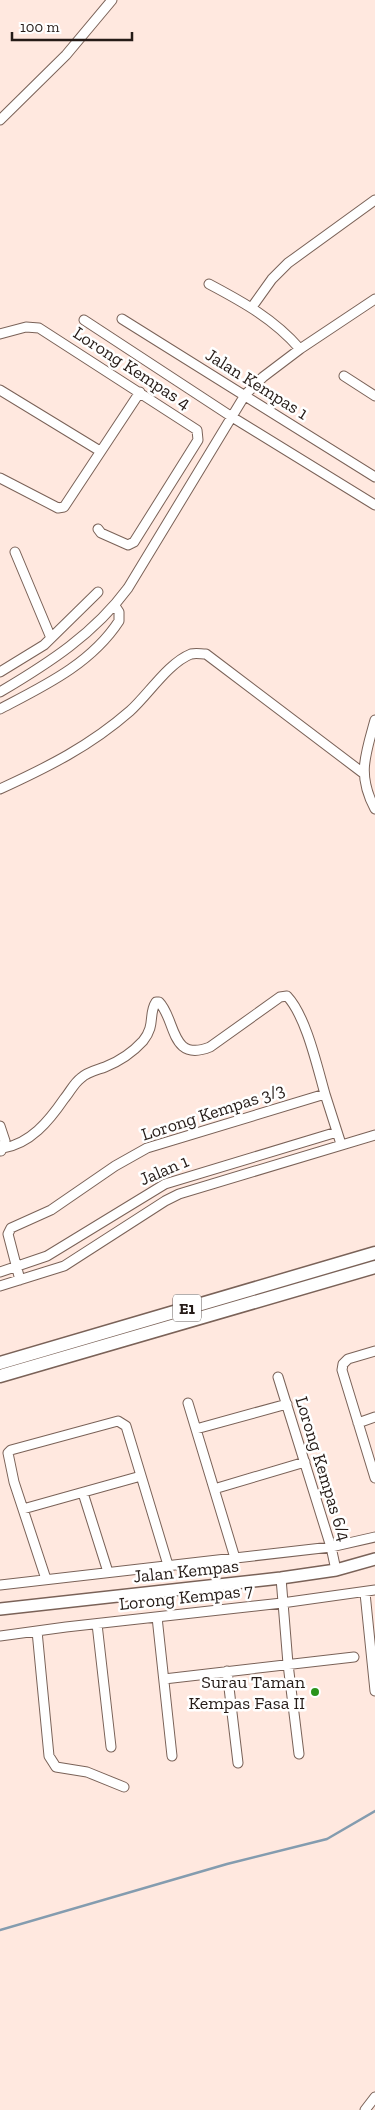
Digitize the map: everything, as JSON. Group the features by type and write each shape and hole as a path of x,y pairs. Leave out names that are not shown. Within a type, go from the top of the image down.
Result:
{"highway":[{"name":"E1","path":"0,1363 375,1254"},
{"name":"E1","path":"0,1376 375,1267"}],"main road":[{"name":"Jalan Kempas","path":"0,1609 281,1578 336,1570 375,1560"}],"street":[{"path":"0,120 66,55 112,0"},
{"path":"252,307 272,279 288,263 375,200"},
{"path":"209,284 252,307 277,325 300,349"},
{"path":"0,692 49,664 70,648 115,606 128,588 245,395 263,377 300,349 375,299"},
{"name":"Jalan Kempas 1","path":"122,319 375,477"},
{"path":"84,320 232,417 375,505"},
{"name":"Lorong Kempas 4","path":"0,334 26,327 39,328 197,430 198,440 131,545 101,533 98,529"},
{"path":"344,376 374,393"},
{"path":"0,390 100,451"},
{"path":"0,478 62,508 68,503 140,392"},
{"path":"176,474 191,484"},
{"path":"16,552 51,638"},
{"path":"0,672 36,651 98,592"},
{"path":"0,709 63,675 86,658 119,621 120,612 115,606"},
{"path":"0,789 48,767 89,744 131,710 180,660 193,653 206,654 362,773"},
{"path":"375,720 362,773 368,795 375,809"},
{"path":"1,1150 15,1146 36,1132 81,1077 89,1072 118,1062 137,1047 150,1031 153,1022 153,1009 156,1002 159,1002 166,1010 174,1034 179,1042 192,1049 203,1050 280,997 286,996 291,1000 306,1031 341,1144"},
{"name":"Lorong Kempas 3/3","path":"20,1280 8,1234 11,1228 51,1210 115,1166 147,1148 325,1094"},
{"path":"0,1126 5,1141 1,1150"},
{"name":"Jalan 1","path":"0,1272 47,1256 165,1184 337,1132"},
{"path":"0,1286 64,1266 179,1194 375,1135"},
{"path":"375,1351 348,1359 343,1364 348,1393 375,1478"},
{"name":"Lorong Kempas 6/4","path":"278,1378 331,1547 336,1570"},
{"path":"188,1403 235,1558"},
{"path":"196,1429 287,1404"},
{"path":"358,1423 375,1417"},
{"path":"46,1579 14,1482 8,1453 11,1450 118,1421 126,1426 168,1565"},
{"path":"214,1489 304,1462"},
{"path":"23,1509 141,1476"},
{"path":"83,1493 108,1572"},
{"path":"0,1585 331,1547 375,1537"},
{"path":"281,1578 288,1664 299,1754"},
{"name":"Lorong Kempas 7","path":"0,1636 365,1593 375,1590"},
{"path":"365,1593 373,1655 375,1691"},
{"path":"157,1617 172,1756"},
{"path":"97,1624 111,1747"},
{"path":"37,1631 49,1756 53,1764 56,1767 87,1772 124,1787"},
{"path":"164,1679 354,1657"},
{"path":"227,1671 238,1763"},
{"path":"365,2110 375,2098"}],"waterway":[{"path":"0,1930 227,1864 327,1839 375,1811"}],"place":[{"name":"Surau Taman Kempas Fasa II","path":"315,1692"}]}
